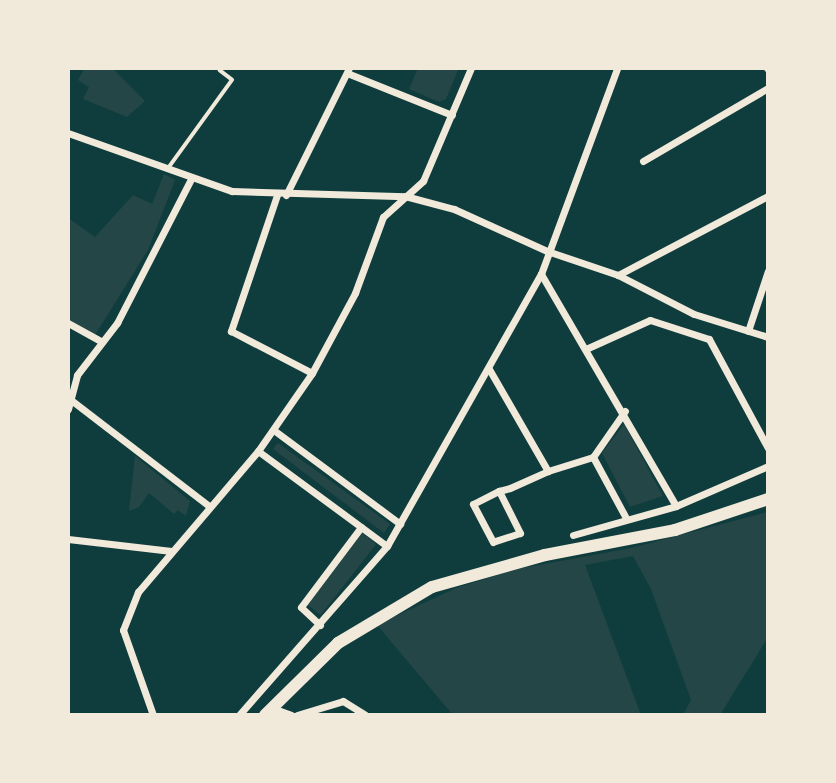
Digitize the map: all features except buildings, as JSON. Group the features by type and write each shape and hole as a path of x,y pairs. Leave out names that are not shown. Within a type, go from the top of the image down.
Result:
{"main road":[{"path":"268,711 338,643 432,587 545,555 675,530 768,499"}],"street":[{"path":"153,715 122,630 138,592 275,431 312,373 355,293 383,217 423,181 471,68"},
{"path":"239,715 387,546 400,524 541,274 547,251 617,68"},
{"path":"286,195 348,71 452,116"},
{"path":"643,161 768,88"},
{"path":"68,133 191,179 232,191 277,195 405,196 454,209 547,251 618,275 694,314 768,337"},
{"path":"68,409 77,375 117,323 191,179"},
{"path":"277,195 231,331 312,373"},
{"path":"618,275 768,196"},
{"path":"748,331 768,271"},
{"path":"541,274 625,411 676,506"},
{"path":"587,348 650,320 709,339 768,448"},
{"path":"68,323 101,341"},
{"path":"489,369 548,471"},
{"path":"71,400 209,506"},
{"path":"499,491 520,533 493,542 473,504 499,491 548,471 593,457 625,411"},
{"path":"275,431 400,524"},
{"path":"258,451 387,546"},
{"path":"593,457 626,518"},
{"path":"573,535 676,506 768,466"},
{"path":"320,625 301,607 361,527"},
{"path":"68,539 171,551"},
{"path":"297,715 343,701 365,715"},
{"path":"268,711 291,715"}],"lane":[{"path":"167,169 232,80 220,71"}],"shaded area":[{"path":"85,68 112,68 145,101 127,117 83,99 89,87 78,80"},
{"path":"418,68 459,68 446,99 439,102 409,89"},
{"path":"164,174 175,180 148,250 95,335 68,320 68,218 95,237 133,195 152,204"},
{"path":"624,424 663,496 630,507 602,453"},
{"path":"278,443 390,524 384,533 273,449"},
{"path":"135,456 190,501 186,516 178,510 174,514 149,493 139,507 129,511"},
{"path":"768,512 768,637 720,715 683,715 691,700 651,589 633,556 585,565 641,715 453,715 377,625 456,588 517,569 631,548"},
{"path":"362,533 376,544 321,615 307,604"}]}
